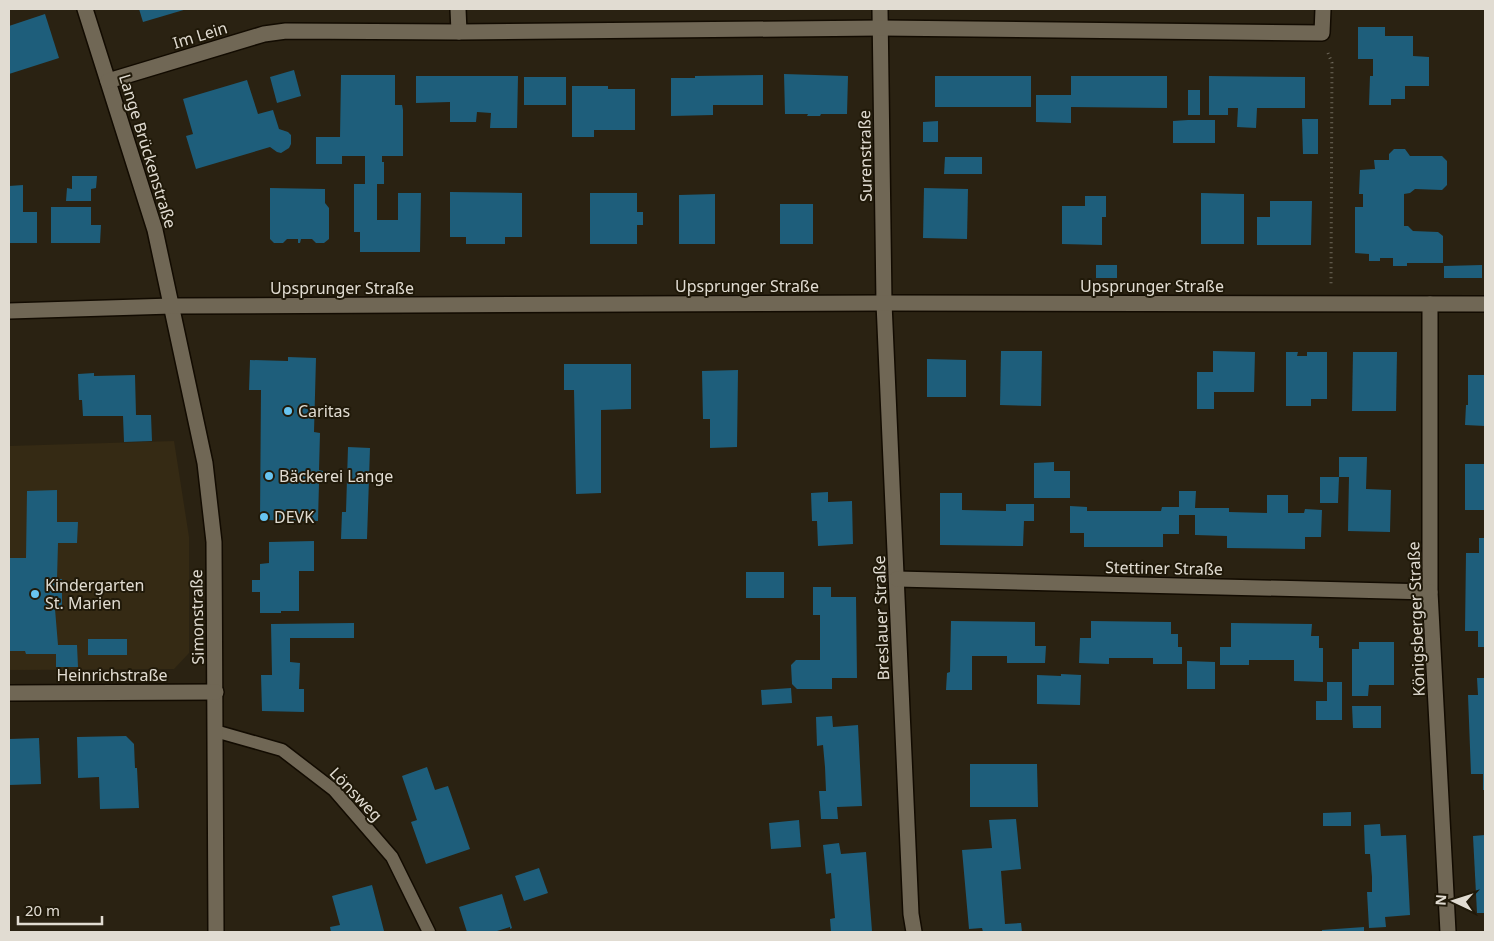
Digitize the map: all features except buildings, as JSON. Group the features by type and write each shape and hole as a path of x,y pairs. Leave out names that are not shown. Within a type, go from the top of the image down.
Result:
{"street":[{"name":"Lange Brückenstraße","path":"85,9 155,230 172,306"},
{"path":"458,9 459,32"},
{"name":"Surenstraße","path":"880,9 884,302"},
{"path":"1322,33 1323,9"},
{"name":"Im Lein","path":"108,80 264,34 286,31 459,32 881,28 1322,33"},
{"name":"Upsprunger Straße","path":"9,311 172,306 884,302 1485,304"},
{"name":"Breslauer Straße","path":"884,302 911,914 914,932"},
{"name":"Königsberger Straße","path":"1430,304 1430,592 1448,932"},
{"name":"Simonstraße","path":"172,306 205,463 213,531 216,692 216,932"},
{"name":"Stettiner Straße","path":"897,579 1430,592"},
{"name":"Heinrichstraße","path":"9,693 216,692"}],"lane":[{"name":"Lönsweg","path":"215,731 282,750 334,790 392,857 430,932"}],"path":[{"path":"1322,33 1332,63 1331,303"}],"shaded area":[{"path":"174,441 189,537 189,653 174,669 9,670 9,446"}],"place":[{"name":"Caritas","path":"288,411"},
{"name":"Bäckerei Lange","path":"269,476"},
{"name":"DEVK","path":"264,517"},
{"name":"Kindergarten St. Marien","path":"35,594"}]}
